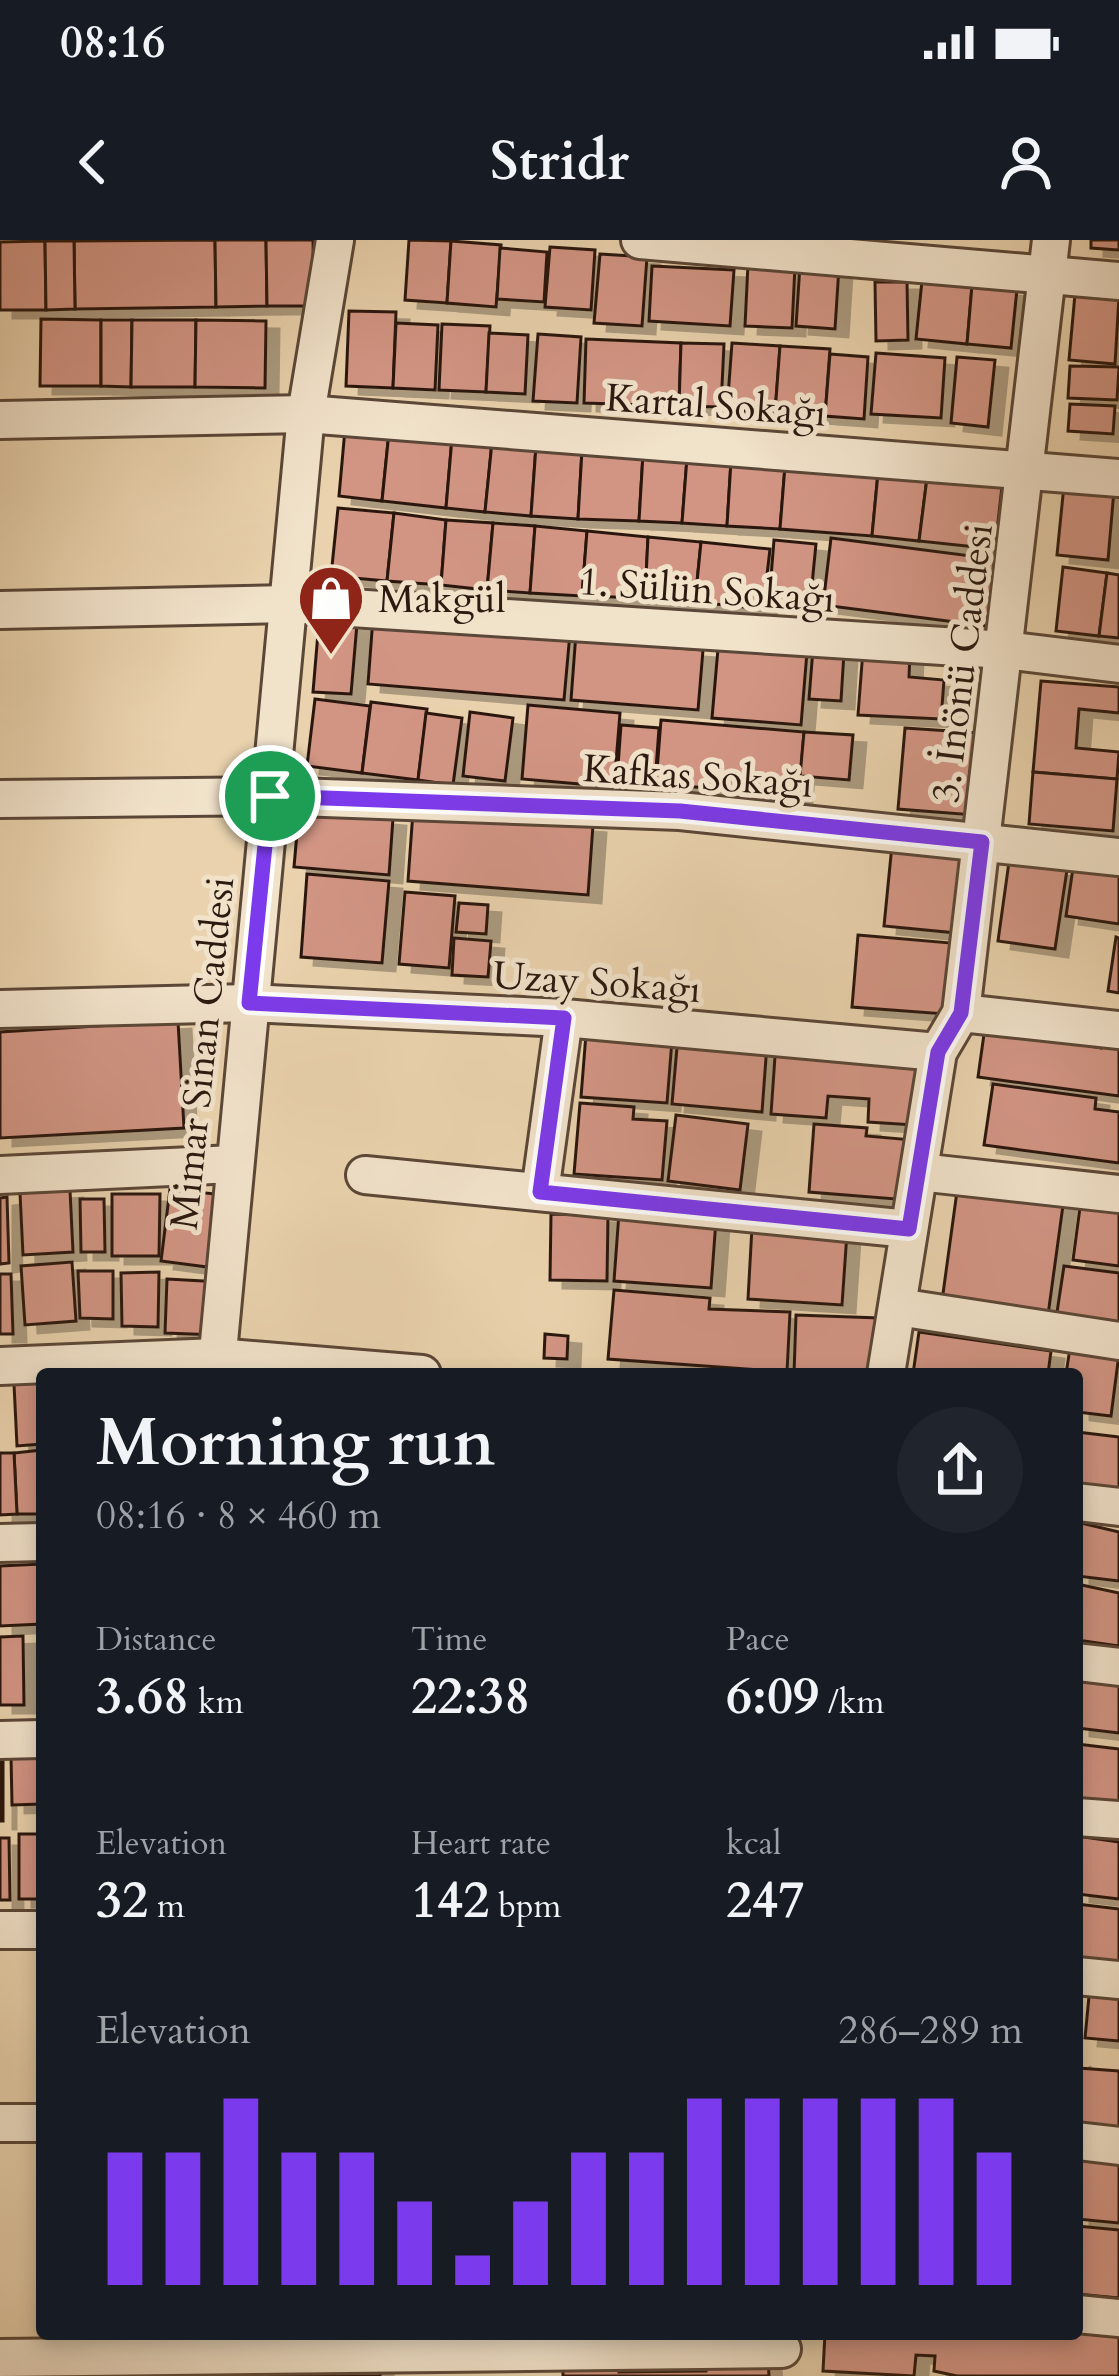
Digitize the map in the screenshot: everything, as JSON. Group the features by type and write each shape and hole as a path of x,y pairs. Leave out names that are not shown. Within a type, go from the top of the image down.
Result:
{"street":[{"name":"Mimar Sinan Caddesi","path":"216,1365 306,414 335,240"},
{"path":"640,240 1049,256 1119,281"},
{"name":"3. İnönü Caddesi","path":"887,1368 938,1052 961,1013 1049,256"},
{"name":"Kartal Sokağı","path":"0,419 306,414 1119,478"},
{"name":"1. Sülün Sokağı","path":"0,610 289,604 1005,650 1119,664"},
{"name":"Kafkas Sokağı","path":"0,799 270,796 680,811 1119,857"},
{"name":"Uzay Sokağı","path":"0,1009 249,1003 564,1018 938,1052"},
{"path":"961,1013 1119,1030"},
{"path":"540,1192 564,1018"},
{"path":"0,1175 233,1164"},
{"path":"919,1172 1119,1193"},
{"path":"365,1175 909,1229"},
{"path":"898,1307 1119,1341"},
{"path":"0,1366 285,1368"},
{"path":"1083,1503 1119,1508"},
{"path":"0,1543 36,1542"},
{"path":"1083,1663 1119,1667"},
{"path":"0,1740 36,1739"},
{"path":"1083,1817 1119,1820"},
{"path":"0,1930 36,1930"},
{"path":"1083,1977 1119,1980"},
{"path":"0,2123 36,2123"},
{"path":"1083,2142 1119,2146"},
{"path":"1083,2315 1119,2318"},
{"path":"0,2358 782,2353"}],"building":[{"path":"215,240 216,307 75,309 74,241"},
{"path":"215,240 266,240 267,306 216,307"},
{"path":"266,240 313,240 314,306 267,306"},
{"path":"409,240 451,241 447,303 405,300"},
{"path":"1091,240 1119,240 1119,250 1091,248"},
{"path":"45,241 46,310 0,310 0,242"},
{"path":"45,241 74,241 75,309 46,310"},
{"path":"451,241 501,245 496,307 447,303"},
{"path":"550,247 595,250 591,310 545,307"},
{"path":"500,248 547,252 544,302 497,299"},
{"path":"600,254 647,257 642,326 594,323"},
{"path":"748,264 795,266 792,328 745,326"},
{"path":"800,265 839,267 835,329 796,326"},
{"path":"652,266 734,270 730,326 649,321"},
{"path":"923,271 973,276 967,344 916,339"},
{"path":"875,282 907,282 908,340 876,341"},
{"path":"972,285 1017,289 1011,348 967,344"},
{"path":"1075,294 1119,297 1115,364 1069,360"},
{"path":"349,311 396,312 393,388 346,386"},
{"path":"41,319 101,320 101,386 40,386"},
{"path":"101,320 132,320 131,387 101,386"},
{"path":"132,320 196,320 195,387 131,387"},
{"path":"196,320 266,321 265,388 195,387"},
{"path":"396,323 438,325 435,390 393,388"},
{"path":"442,324 490,326 486,392 439,390"},
{"path":"489,333 528,335 525,394 486,392"},
{"path":"538,334 581,337 577,403 533,401"},
{"path":"586,339 681,343 679,406 584,403"},
{"path":"681,343 724,344 721,407 679,406"},
{"path":"732,343 780,346 775,413 727,410"},
{"path":"780,346 830,349 825,416 775,413"},
{"path":"876,353 945,358 941,418 871,414"},
{"path":"830,354 868,357 864,419 825,416"},
{"path":"957,357 995,360 988,427 951,423"},
{"path":"1070,366 1119,367 1117,400 1068,398"},
{"path":"1070,404 1115,406 1113,434 1068,431"},
{"path":"345,429 389,432 382,501 339,496"},
{"path":"389,432 452,438 446,508 382,501"},
{"path":"452,438 492,442 485,512 446,508"},
{"path":"492,442 536,446 531,516 485,512"},
{"path":"536,446 582,450 578,519 531,516"},
{"path":"582,450 643,454 639,521 578,519"},
{"path":"643,454 687,458 682,523 639,521"},
{"path":"687,458 731,461 727,526 682,523"},
{"path":"731,461 785,466 780,529 727,526"},
{"path":"785,466 878,473 872,536 780,529"},
{"path":"878,473 927,478 919,541 872,536"},
{"path":"927,478 1002,486 995,549 919,541"},
{"path":"1064,485 1114,490 1108,560 1057,555"},
{"path":"338,508 394,513 387,581 331,576"},
{"path":"394,513 446,520 441,585 387,581"},
{"path":"446,520 493,523 487,590 441,585"},
{"path":"493,523 535,526 530,593 487,590"},
{"path":"535,526 587,531 582,596 530,593"},
{"path":"587,531 648,537 645,598 582,596"},
{"path":"648,537 701,542 695,602 645,598"},
{"path":"831,538 1010,561 1002,628 823,605"},
{"path":"774,540 816,544 810,605 769,602"},
{"path":"701,542 770,549 763,609 695,602"},
{"path":"1063,567 1107,573 1099,636 1056,631"},
{"path":"1107,573 1119,575 1119,638 1099,636"},
{"path":"373,618 570,633 564,700 368,684"},
{"path":"319,621 357,624 351,694 313,692"},
{"path":"576,633 626,636 625,644 703,650 698,710 571,700"},
{"path":"719,637 807,652 801,725 712,718"},
{"path":"813,649 844,652 841,701 809,699"},
{"path":"863,650 910,654 909,677 944,680 941,719 858,715"},
{"path":"1041,681 1119,687 1119,713 1079,709 1076,748 1119,752 1117,779 1033,772"},
{"path":"315,699 370,706 362,773 307,766"},
{"path":"371,702 427,709 418,780 362,773"},
{"path":"528,705 620,713 614,787 522,779"},
{"path":"470,712 513,718 505,781 463,776"},
{"path":"426,713 462,718 453,785 418,780"},
{"path":"661,720 804,732 799,795 656,784"},
{"path":"621,725 659,728 655,783 617,780"},
{"path":"905,728 980,733 974,815 898,809"},
{"path":"804,732 853,735 849,780 800,776"},
{"path":"1033,772 1117,779 1113,831 1029,824"},
{"path":"299,810 393,818 389,875 294,867"},
{"path":"413,811 593,825 588,895 408,881"},
{"path":"892,845 965,853 957,933 884,926"},
{"path":"1009,862 1067,870 1055,949 998,941"},
{"path":"1073,868 1119,875 1119,924 1066,916"},
{"path":"307,874 389,881 382,963 301,957"},
{"path":"405,892 455,896 449,968 399,964"},
{"path":"459,903 488,905 486,934 456,932"},
{"path":"858,935 951,943 945,1014 852,1007"},
{"path":"454,938 491,941 488,977 452,975"},
{"path":"1119,938 1119,993 1108,991"},
{"path":"178,1021 184,1128 0,1138 0,1032"},
{"path":"985,1027 1101,1048 1102,1038 1119,1040 1119,1096 978,1077"},
{"path":"586,1034 672,1040 667,1103 581,1097"},
{"path":"678,1036 767,1044 762,1112 672,1104"},
{"path":"776,1042 919,1060 914,1125 868,1122 869,1099 828,1096 826,1118 771,1114"},
{"path":"993,1084 1096,1098 1095,1109 1119,1112 1119,1163 984,1145"},
{"path":"580,1103 634,1107 633,1119 667,1121 662,1180 574,1174"},
{"path":"676,1115 748,1124 740,1190 668,1181"},
{"path":"814,1124 867,1128 866,1136 913,1140 908,1200 809,1192"},
{"path":"958,1184 1064,1198 1048,1315 942,1301"},
{"path":"170,1189 224,1195 215,1268 161,1261"},
{"path":"70,1190 73,1252 23,1255 20,1193"},
{"path":"112,1194 160,1194 159,1256 112,1256"},
{"path":"7,1197 9,1263 0,1264 0,1198"},
{"path":"80,1199 104,1199 105,1252 81,1252"},
{"path":"1081,1200 1119,1205 1119,1266 1073,1260"},
{"path":"619,1213 716,1220 711,1288 614,1281"},
{"path":"551,1214 608,1215 607,1281 550,1280"},
{"path":"752,1227 847,1233 842,1305 748,1299"},
{"path":"72,1262 76,1321 25,1325 21,1266"},
{"path":"1064,1266 1119,1273 1119,1328 1056,1319"},
{"path":"78,1271 113,1271 113,1319 80,1318"},
{"path":"159,1272 158,1327 122,1326 121,1273"},
{"path":"0,1274 11,1274 13,1334 0,1334"},
{"path":"167,1279 221,1282 218,1335 165,1333"},
{"path":"614,1290 710,1298 709,1309 790,1312 787,1368 608,1359"},
{"path":"796,1315 879,1318 877,1368 794,1368"},
{"path":"919,1332 1051,1351 1049,1368 914,1368"},
{"path":"545,1334 568,1336 567,1359 544,1358"},
{"path":"1070,1348 1119,1354 1111,1416 1083,1413 1083,1368 1067,1368"},
{"path":"36,1383 36,1444 17,1446 14,1384"},
{"path":"1083,1433 1119,1437 1119,1490 1083,1485"},
{"path":"36,1451 36,1514 17,1514 14,1453"},
{"path":"0,1453 14,1453 17,1514 0,1515"},
{"path":"1083,1523 1119,1532 1119,1581 1083,1577"},
{"path":"36,1564 36,1624 0,1626 0,1566"},
{"path":"1083,1585 1119,1593 1119,1646 1083,1641"},
{"path":"23,1636 24,1705 0,1705 0,1637"},
{"path":"1083,1678 1119,1682 1119,1733 1083,1729"},
{"path":"1083,1745 1119,1749 1119,1810 1083,1806"},
{"path":"3,1754 3,1821 0,1821"},
{"path":"11,1756 36,1756 36,1804 12,1805"},
{"path":"19,1834 36,1834 36,1899 19,1899"},
{"path":"1083,1837 1119,1842 1119,1899 1083,1895"},
{"path":"0,1838 9,1838 10,1900 0,1900"},
{"path":"1083,1905 1119,1909 1119,1967 1083,1962"},
{"path":"1090,1986 1119,1989 1119,2041 1085,2038"},
{"path":"1083,2068 1119,2071 1119,2128 1083,2124"},
{"path":"1083,2152 1119,2155 1119,2223 1083,2220"},
{"path":"1083,2227 1119,2230 1119,2298 1083,2295"},
{"path":"1083,2321 1119,2323 1119,2376 957,2376 934,2371 935,2356 916,2355 914,2376 823,2371 825,2340 1083,2340"},
{"path":"768,2360 769,2376 563,2376 563,2364 619,2363 619,2372 706,2371 706,2361"},
{"path":"380,2366 380,2376 268,2376 268,2369"}],"place":[{"name":"Makgül","path":"331,657"}],"route":[{"path":"270,796 680,811 982,842 961,1013 938,1052 909,1229 540,1192 564,1018 249,1003 270,796"}]}
